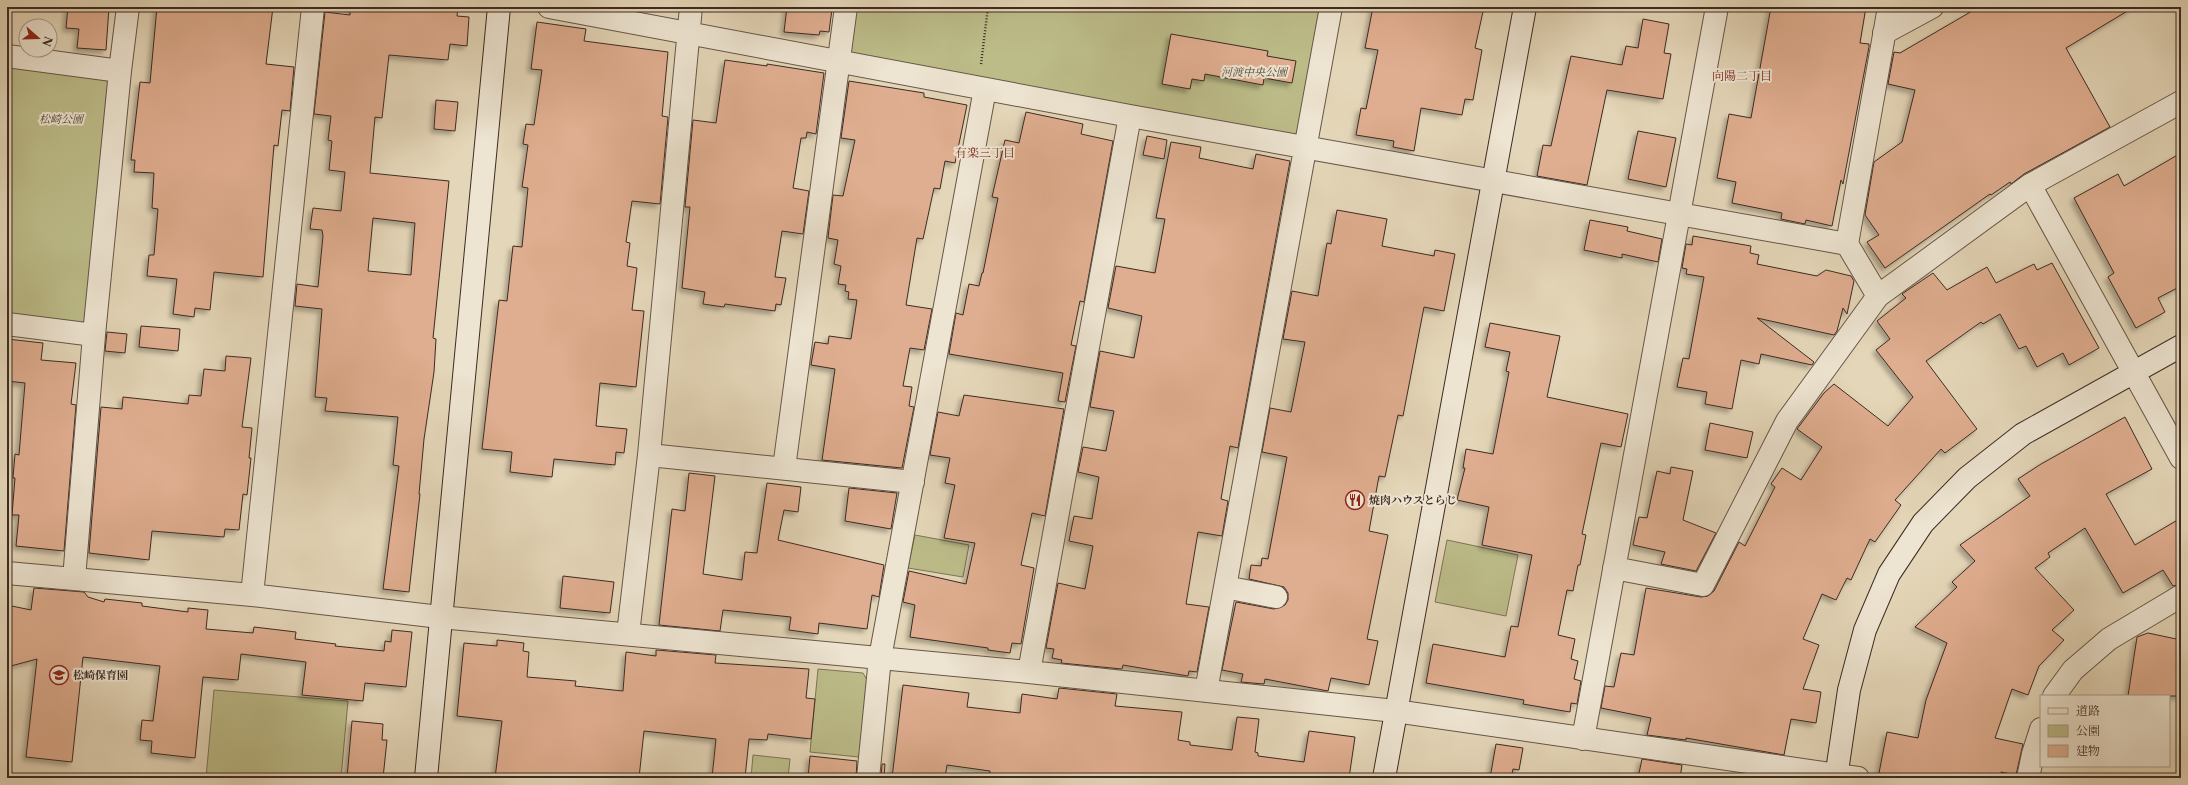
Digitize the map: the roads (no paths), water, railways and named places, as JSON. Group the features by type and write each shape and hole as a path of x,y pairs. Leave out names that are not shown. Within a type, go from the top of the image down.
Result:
{"street":[{"path":"74,579 94,335 120,71 128,7"},
{"path":"252,595 313,7"},
{"path":"426,778 440,617 499,7"},
{"path":"549,7 982,89 1493,182 1847,244"},
{"path":"628,634 649,455 691,7"},
{"path":"784,468 840,61 846,7"},
{"path":"1206,691 1332,7"},
{"path":"1384,778 1395,711 1525,7"},
{"path":"1584,739 1717,7"},
{"path":"1878,296 1847,244 1889,7"},
{"path":"1884,33 1932,7"},
{"path":"7,56 120,71"},
{"path":"868,778 880,658 982,89"},
{"path":"1614,568 1703,585 1787,421 1878,296 2030,184 2181,102"},
{"path":"1029,672 1130,116"},
{"path":"2030,184 2181,458"},
{"path":"7,324 94,335"},
{"path":"1836,776 1849,690 1865,630 1889,574 1923,523 1967,478 2023,434 2134,374 2181,346"},
{"path":"649,455 912,482"},
{"path":"7,573 252,595 440,617 1029,672 1395,711 1858,778"},
{"path":"1225,587 1276,597"},
{"path":"2055,695 2073,670 2108,639 2181,596"},
{"path":"2028,778 2033,754 2040,732"}],"place":[{"name":"焼肉ハウスとらじ","path":"1355,500"},
{"name":"松崎保育園","path":"59,675"}],"district":[{"name":"向陽二丁目","path":"1742,76"},
{"name":"有楽三丁目","path":"985,153"}],"park label":[{"name":"河渡中央公園","path":"1254,72"},
{"name":"松崎公園","path":"61,119"}]}
